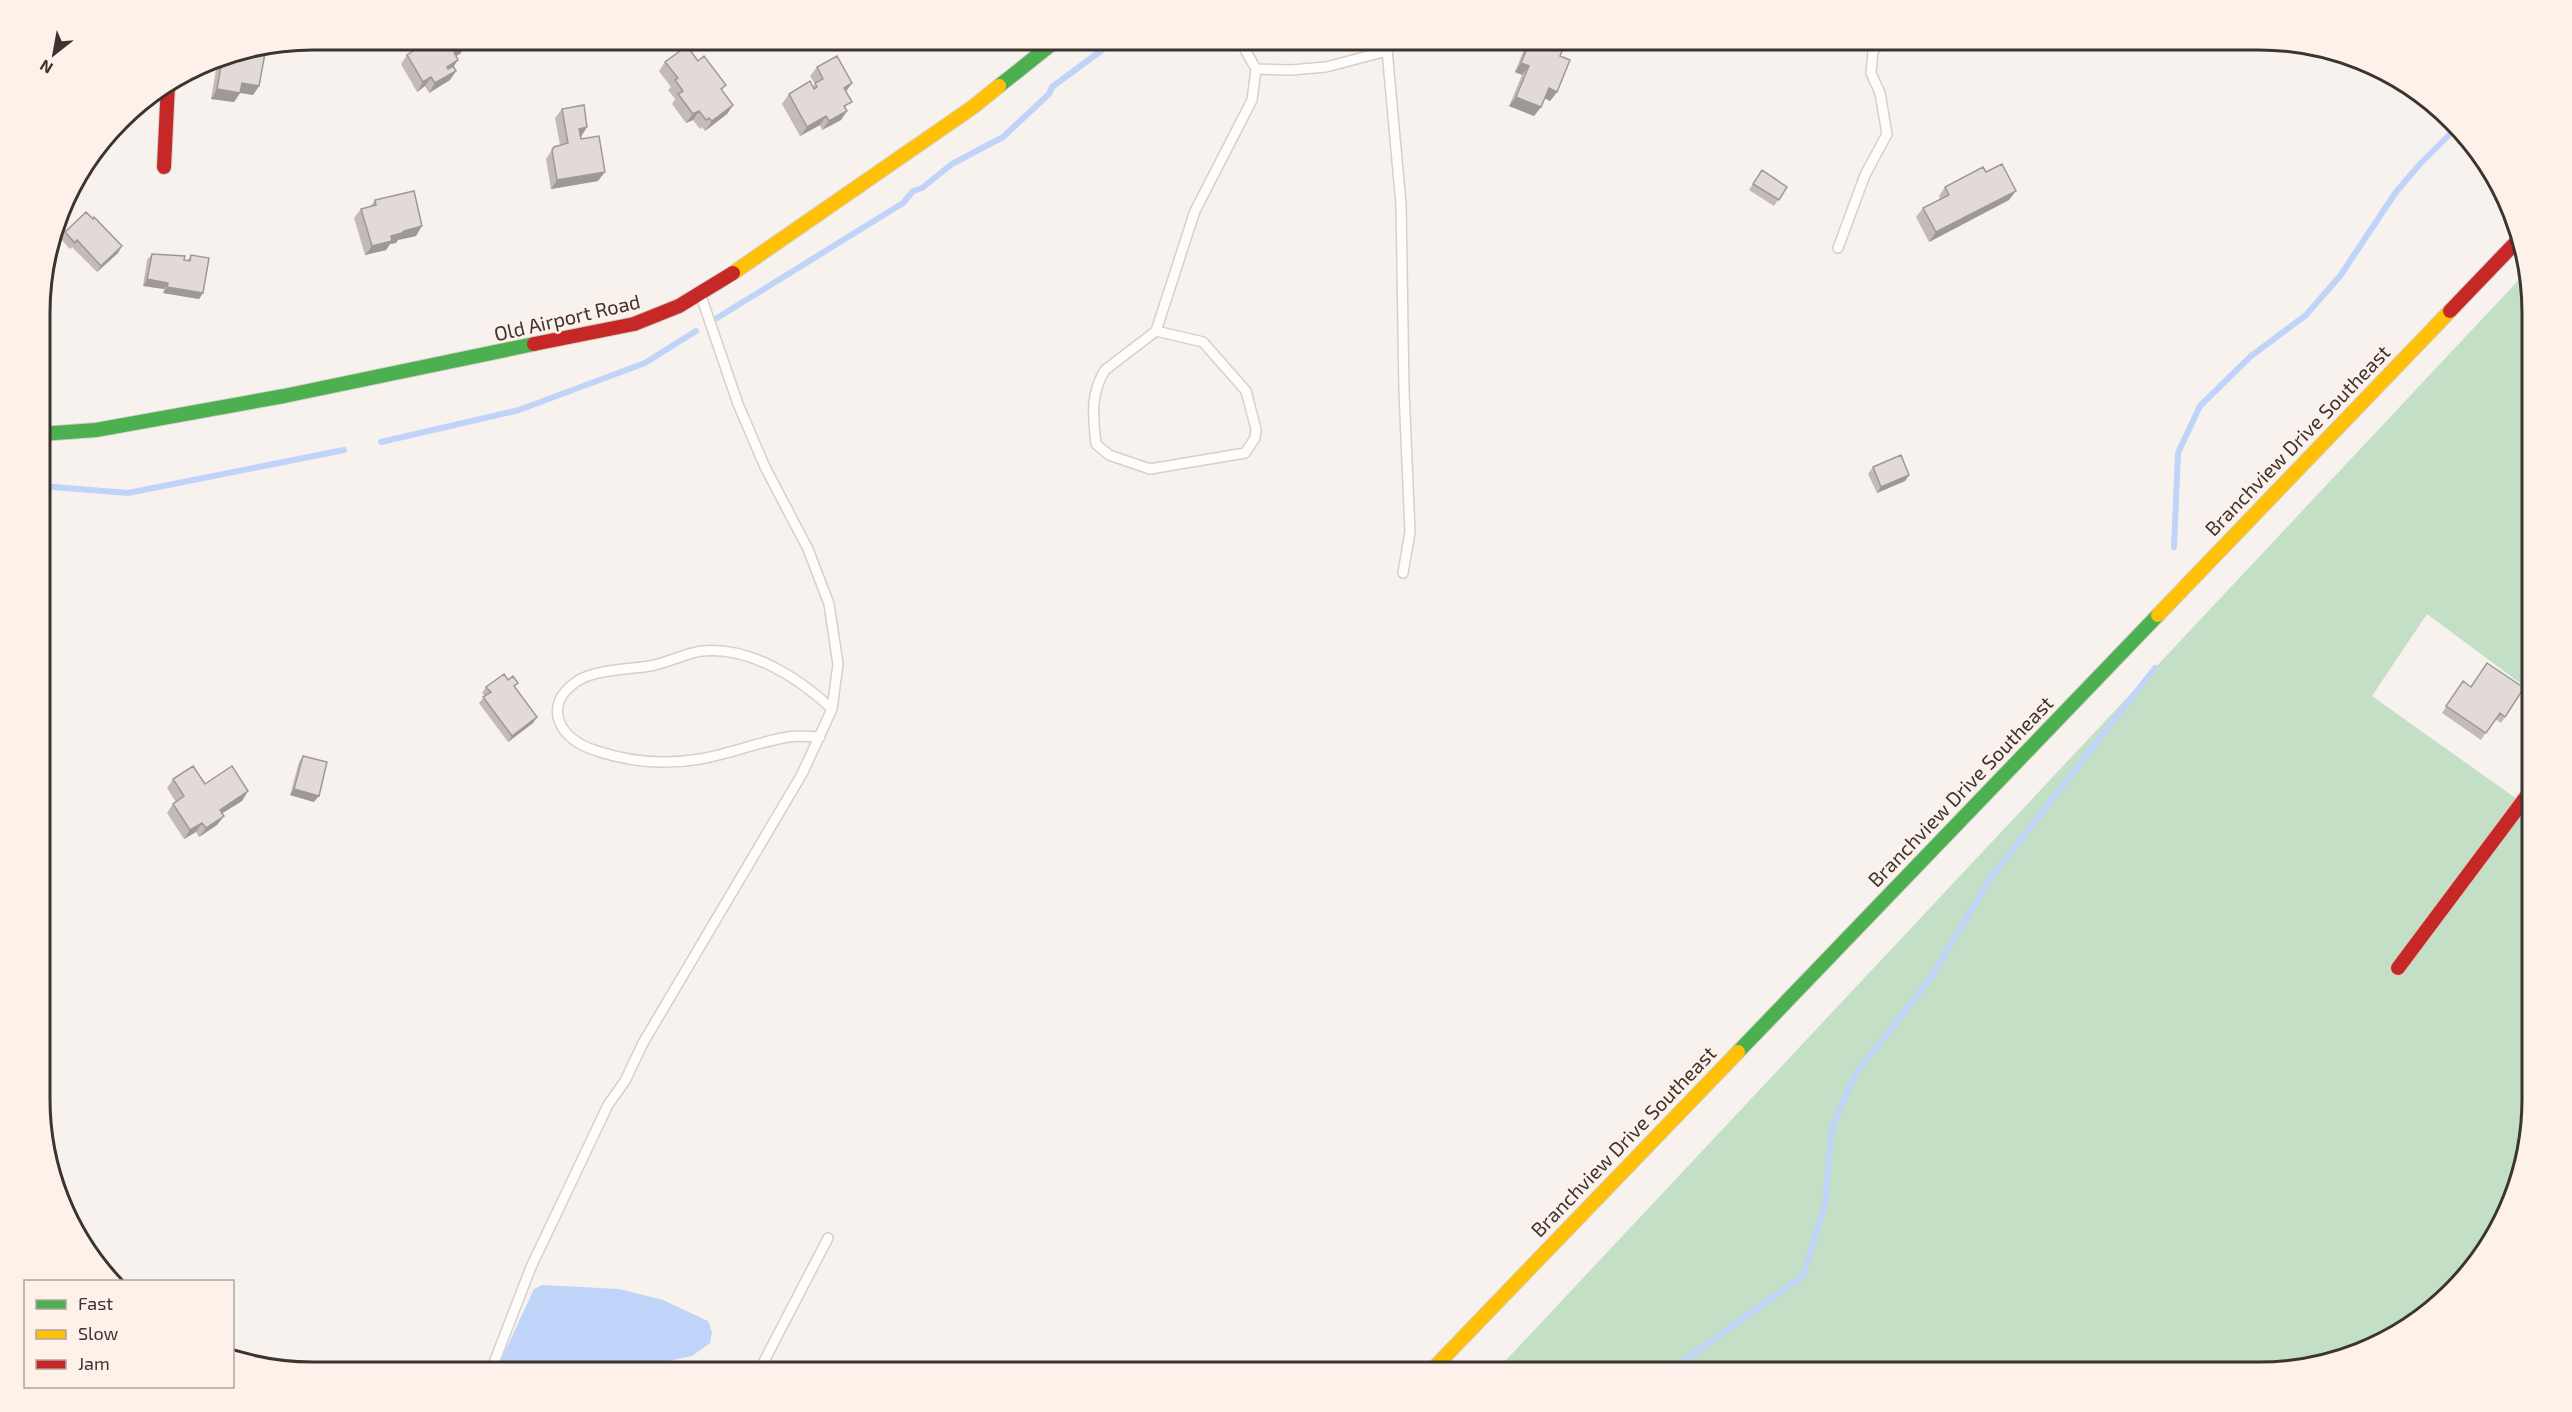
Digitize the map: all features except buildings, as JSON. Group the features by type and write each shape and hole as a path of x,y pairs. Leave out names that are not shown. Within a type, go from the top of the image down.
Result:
{"main road":[{"name":"Old Airport Road","path":"50,433 96,430 534,346 634,324 701,294 740,269 973,107 1042,50"},
{"path":"164,167 168,93"},
{"name":"Branchview Drive Southeast","path":"1440,1362 2514,244"},
{"path":"2398,968 2522,802"}],"lane":[{"path":"1156,331 1203,342 1246,391 1256,429 1255,438 1245,453 1150,469 1109,455 1096,444 1092,405 1100,378 1110,365 1149,339 1156,331 1195,211 1252,100 1256,69 1245,50"},
{"path":"1838,248 1865,174 1887,134 1881,93 1871,73 1874,50"},
{"path":"1256,69 1291,70 1326,67 1387,51 1401,204 1404,391 1410,532 1402,573"},
{"path":"494,1362 531,1267 608,1105 625,1081 643,1043 802,774 832,709 838,664 829,604 808,549 765,467 743,415 701,294"},
{"path":"820,737 791,736 701,759 669,763 642,761 612,756 582,746 559,723 557,709 559,699 570,685 583,678 654,665 702,651 735,654 756,659 813,692 832,709"},
{"path":"764,1362 828,1238"}],"green space":[{"path":"2520,278 2522,295 2522,685 2427,614 2372,696 2522,801 2522,1117 2520,1134 2514,1168 2503,1200 2478,1246 2446,1286 2406,1318 2360,1343 2328,1354 2277,1362 1504,1362"}],"water":[{"path":"542,1285 619,1289 663,1300 708,1321 712,1332 710,1343 692,1356 664,1362 500,1362 534,1289"}],"waterway":[{"path":"717,318 903,203 913,191 922,188 952,164 1003,137 1049,94 1052,87 1102,50"},
{"path":"2174,547 2178,453 2200,406 2251,356 2306,315 2340,276 2396,192 2452,132"},
{"path":"381,442 519,410 645,363 696,331"},
{"path":"50,487 128,493 344,450"},
{"path":"1682,1362 1803,1276 1825,1204 1832,1127 1856,1073 1930,979 1991,877 2155,668"}],"traffic: fast":[{"path":"999,86 1044,50"},
{"path":"50,433 96,430 284,396 534,344"},
{"path":"1738,1052 2158,615"}],"traffic: slow":[{"path":"733,273 973,107 999,86"},
{"path":"2158,615 2450,311"},
{"path":"1440,1362 1738,1052"}],"traffic: jam":[{"path":"164,167 168,93"},
{"path":"2450,311 2514,244"},
{"path":"534,344 634,324 679,306 733,273"},
{"path":"2398,968 2522,802"}]}
